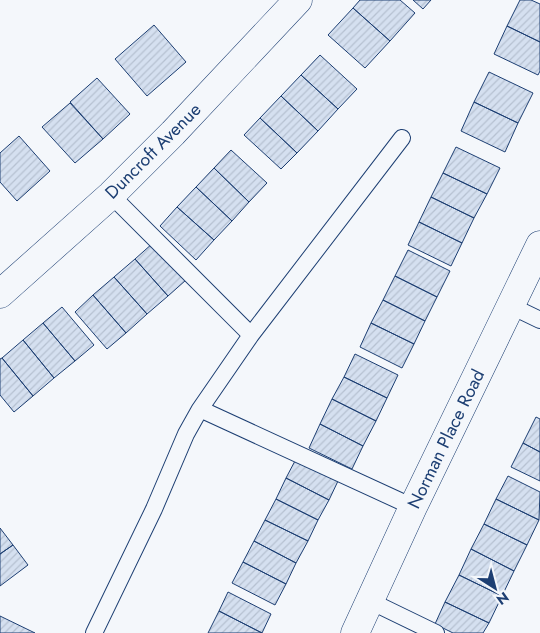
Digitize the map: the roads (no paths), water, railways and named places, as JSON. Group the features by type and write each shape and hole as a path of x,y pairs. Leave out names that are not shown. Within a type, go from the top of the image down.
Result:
{"street":[{"name":"Duncroft Avenue","path":"0,294 111,195 173,133 298,0"},
{"name":"Norman Place Road","path":"355,633 413,507 540,245"}],"lane":[{"path":"94,633 154,509 186,434 200,410 251,335 402,138"},
{"path":"111,195 251,335"},
{"path":"511,306 540,320"},
{"path":"200,410 413,507"},
{"path":"370,602 436,633"}]}
